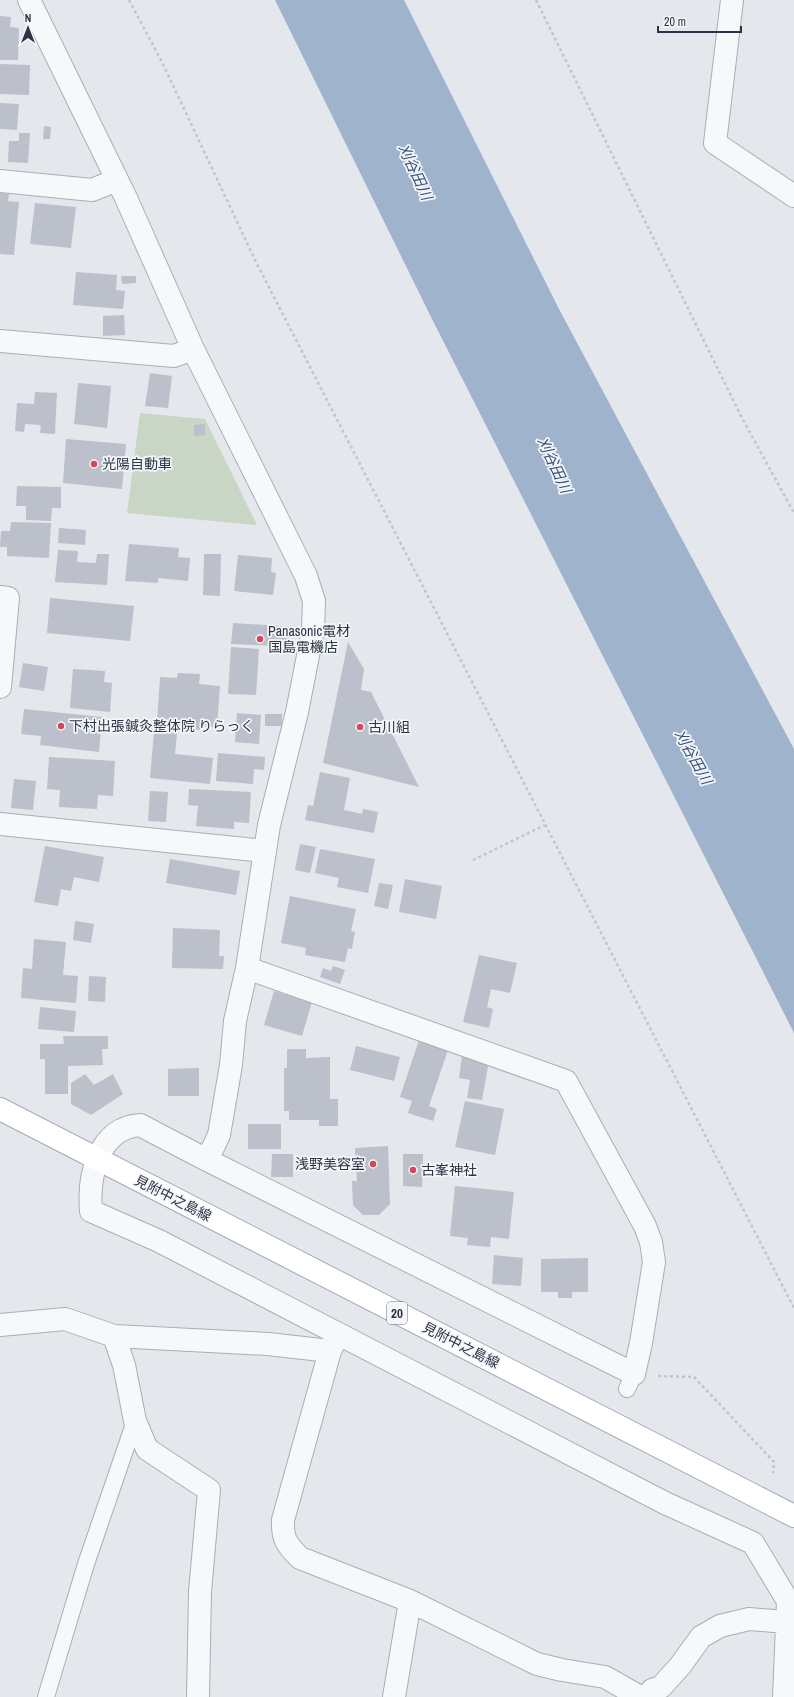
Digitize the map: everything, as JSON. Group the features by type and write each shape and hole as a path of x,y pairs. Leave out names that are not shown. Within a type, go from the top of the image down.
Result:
{"main road":[{"name":"見附中之島線","path":"0,1109 794,1516"}],"street":[{"path":"29,0 117,180 193,349 306,576 314,601 313,630 297,712 269,825 247,968 235,1021 231,1065 219,1135 207,1160"},
{"path":"732,0 715,143 794,196"},
{"path":"0,181 92,190 117,180"},
{"path":"0,341 174,356 193,349"},
{"path":"0,597 8,598 0,687"},
{"path":"0,824 265,851"},
{"path":"247,968 566,1081 644,1226 651,1242 654,1262 641,1343 630,1382 140,1125 128,1126 115,1134 96,1158 90,1196 91,1212 160,1241 334,1342 593,1459 665,1503 753,1543 788,1602 784,1697"},
{"path":"0,1325 64,1319 114,1336 268,1344 334,1342"},
{"path":"114,1336 124,1365 135,1421 147,1449 209,1490 200,1592 198,1697"},
{"path":"334,1342 283,1520 283,1534 289,1548 300,1558 410,1601 537,1664 605,1677 640,1697"},
{"path":"394,1697 410,1601"},
{"path":"648,1697 652,1690 661,1687 675,1672 701,1637 720,1626 749,1619 786,1622"}],"lane":[{"path":"46,1697 86,1564 135,1421"}],"path":[{"path":"129,0 162,62 256,262 794,1308"},
{"path":"536,0 742,418 794,514"},
{"path":"473,860 545,825"},
{"path":"630,1382 694,1377 774,1462 773,1473"}],"green space":[{"path":"140,413 205,419 257,525 127,513"}],"water":[{"name":"刈谷田川","path":"275,0 404,0 559,309 794,749 794,1033 433,321"}],"building":[{"path":"0,16 11,17 10,27 19,28 18,60 0,60"},
{"path":"0,64 30,65 29,95 0,94"},
{"path":"0,103 19,104 17,130 0,129"},
{"path":"44,126 51,127 50,139 43,139"},
{"path":"19,133 30,133 28,163 8,162 9,141 19,141"},
{"path":"0,193 9,194 8,201 19,202 14,255 0,254"},
{"path":"35,203 76,207 71,248 30,244"},
{"path":"76,272 117,275 116,290 125,291 123,309 73,305"},
{"path":"121,276 136,276 136,283 122,284"},
{"path":"124,315 125,335 103,336 103,316"},
{"path":"150,373 172,376 168,408 145,406"},
{"path":"78,383 111,386 107,428 74,424"},
{"path":"35,392 57,393 55,434 40,433 41,425 25,424 24,432 15,431 17,403 34,404"},
{"path":"205,424 205,435 194,436 194,425"},
{"name":"光陽自動車","path":"66,439 126,444 122,489 63,483"},
{"path":"17,486 61,487 61,508 52,508 51,521 26,520 26,506 16,506"},
{"path":"11,522 51,523 49,558 7,556 7,547 0,547 1,531 10,531"},
{"path":"59,528 86,530 85,545 58,543"},
{"path":"129,544 179,548 178,557 190,558 188,581 158,578 158,583 125,581"},
{"path":"58,550 78,551 77,562 96,563 97,554 109,554 107,585 55,582"},
{"path":"204,554 221,554 220,596 203,595"},
{"path":"238,555 272,558 271,572 276,573 273,595 234,591"},
{"path":"50,598 134,606 130,641 47,633"},
{"name":"Panasonic電材 国島電機店","path":"233,623 297,627 297,634 290,634 288,652 278,652 279,646 231,644"},
{"name":"古川組","path":"348,642 364,669 361,690 371,692 419,787 323,763"},
{"path":"231,647 259,649 256,695 228,694"},
{"path":"23,663 48,667 44,691 19,687"},
{"path":"73,669 105,671 104,682 112,683 110,712 70,708"},
{"path":"178,673 200,674 199,684 220,686 217,727 201,726 200,730 170,728 171,722 157,721 160,677 177,678"},
{"name":"下村出張鍼灸整体院 りらっく","path":"24,709 102,717 99,752 40,745 41,736 21,734"},
{"path":"237,713 261,715 259,744 235,742"},
{"path":"265,714 282,714 282,726 265,726"},
{"path":"154,731 177,733 175,754 213,758 210,784 150,778"},
{"path":"218,753 265,757 264,770 254,769 253,784 216,781"},
{"path":"49,757 115,761 113,796 98,795 97,809 59,807 60,790 47,789"},
{"path":"320,772 350,778 344,810 362,814 363,809 378,812 374,833 305,820 308,805 313,806"},
{"path":"14,779 36,781 33,810 11,808"},
{"path":"189,789 251,792 249,823 234,822 234,829 196,826 198,806 188,805"},
{"path":"150,791 168,792 166,822 148,821"},
{"path":"300,844 316,847 310,873 295,870"},
{"path":"45,846 104,857 99,882 74,877 71,891 61,889 58,906 34,902"},
{"path":"320,849 375,859 368,893 337,887 339,878 315,873"},
{"path":"170,859 240,871 236,895 166,883"},
{"path":"405,879 442,886 436,919 399,912"},
{"path":"379,883 393,885 388,909 374,906"},
{"path":"290,896 356,909 351,931 355,932 352,949 348,948 345,962 305,955 306,948 281,943"},
{"path":"75,921 94,924 91,943 73,940"},
{"path":"173,928 220,930 219,956 224,956 223,969 172,968"},
{"path":"34,939 66,942 63,975 78,976 76,1003 21,998 23,968 32,969"},
{"path":"479,955 517,963 510,993 491,989 487,1007 493,1009 489,1028 463,1022"},
{"path":"333,966 345,970 340,984 320,977 323,968 331,971"},
{"path":"89,976 106,977 105,1002 88,1001"},
{"path":"274,991 312,1002 302,1036 264,1025"},
{"path":"40,1007 76,1011 74,1032 38,1029"},
{"path":"63,1036 108,1036 108,1049 102,1049 103,1065 68,1066 68,1094 45,1094 45,1059 40,1059 40,1044 64,1044"},
{"path":"420,1037 449,1047 429,1106 437,1109 433,1121 408,1113 412,1101 400,1097"},
{"path":"356,1046 400,1057 394,1081 350,1070"},
{"path":"287,1049 306,1049 306,1058 330,1057 330,1099 338,1099 338,1126 319,1126 319,1120 289,1120 289,1111 284,1111 284,1068 287,1068"},
{"path":"462,1056 489,1061 482,1100 467,1098 470,1080 459,1078"},
{"path":"199,1068 199,1096 168,1096 168,1069"},
{"path":"85,1074 94,1085 113,1074 123,1094 91,1115 71,1104 71,1083"},
{"path":"465,1101 504,1109 495,1155 455,1147"},
{"path":"248,1124 281,1124 281,1149 248,1149"},
{"name":"浅野美容室","path":"388,1146 390,1204 379,1215 363,1215 353,1205 352,1181 357,1181 355,1148"},
{"path":"272,1154 293,1154 293,1177 271,1177"},
{"name":"古峯神社","path":"403,1154 423,1154 422,1187 403,1186"},
{"path":"455,1186 514,1192 509,1239 491,1237 490,1247 467,1245 468,1238 450,1236"},
{"path":"494,1255 523,1258 521,1286 492,1284"},
{"path":"588,1258 588,1292 572,1292 572,1298 558,1298 558,1292 541,1292 541,1259"}],"place":[{"name":"光陽自動車","path":"94,464"},
{"name":"Panasonic電材 国島電機店","path":"260,639"},
{"name":"下村出張鍼灸整体院 りらっく","path":"61,726"},
{"name":"古川組","path":"360,727"},
{"name":"浅野美容室","path":"373,1164"},
{"name":"古峯神社","path":"413,1170"}]}
